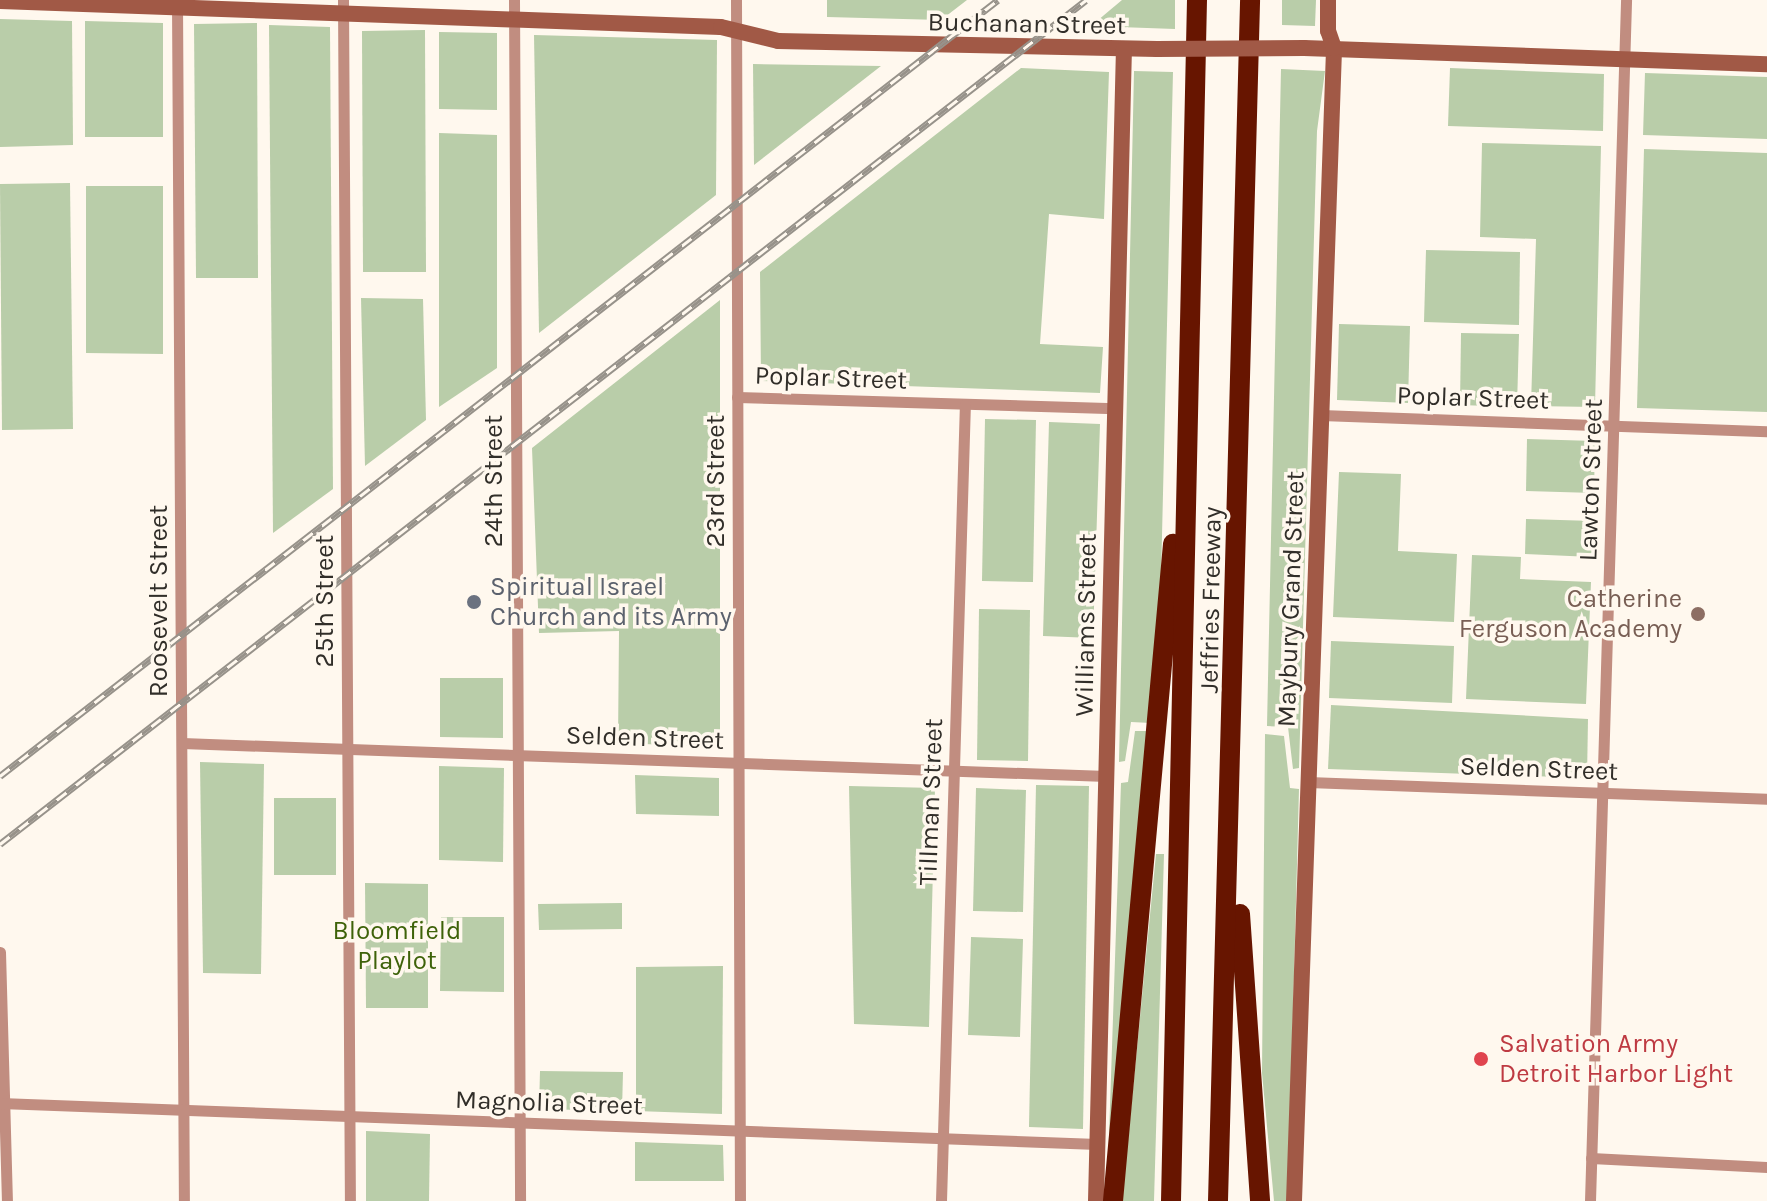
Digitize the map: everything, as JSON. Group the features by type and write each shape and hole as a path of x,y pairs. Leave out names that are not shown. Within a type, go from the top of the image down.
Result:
{"highway":[{"name":"Jeffries Freeway","path":"1171,1201 1197,0"},
{"name":"Jeffries Freeway","path":"1218,1201 1233,806 1250,0"},
{"path":"1113,1201 1189,377"},
{"path":"1233,806 1260,1201"}],"street":[{"name":"24th Street","path":"514,0 520,1201"},
{"name":"23rd Street","path":"736,0 740,1201"},
{"name":"Maybury Grand Street","path":"1294,1201 1334,48 1328,31 1328,0"},
{"name":"Lawton Street","path":"1590,1201 1616,426 1626,0"},
{"name":"Buchanan Street","path":"0,1 343,7 514,20 736,28 778,41 1124,49 1334,48 1767,64"},
{"name":"Roosevelt Street","path":"177,4 184,1201"},
{"name":"25th Street","path":"343,7 350,1201"},
{"name":"Williams Street","path":"1096,1201 1124,49"},
{"name":"Poplar Street","path":"737,397 1115,408"},
{"name":"Tillman Street","path":"941,1201 965,404"},
{"name":"Poplar Street","path":"1321,415 1767,431"},
{"name":"Selden Street","path":"182,743 1106,776"},
{"name":"Selden Street","path":"1308,782 1767,799"},
{"path":"0,952 7,1201"},
{"name":"Magnolia Street","path":"2,1103 1097,1144"},
{"path":"1591,1158 1767,1167"}],"green space":[{"path":"827,0 967,0 941,20 827,17"},
{"path":"1122,0 1175,0 1175,29 1091,26"},
{"path":"1282,0 1316,0 1315,26 1282,25"},
{"path":"0,19 72,21 73,145 0,147"},
{"path":"85,21 163,23 163,137 85,137"},
{"path":"257,23 258,278 196,278 194,24"},
{"path":"269,25 330,27 333,489 273,533"},
{"path":"425,30 426,272 363,272 362,31"},
{"path":"439,32 497,33 497,110 439,109"},
{"path":"534,35 717,40 716,195 539,333"},
{"path":"753,64 881,66 754,165"},
{"path":"1021,68 1109,72 1104,219 1049,214 1040,344 1103,347 1100,393 761,381 760,272"},
{"path":"1450,68 1604,74 1603,131 1448,126"},
{"path":"1281,69 1325,71 1317,131 1299,768 1293,769 1288,727 1267,726"},
{"path":"1134,71 1173,72 1161,578 1151,723 1131,722 1125,761 1119,762"},
{"path":"1645,73 1767,77 1767,139 1643,135"},
{"path":"439,133 497,135 497,368 439,407"},
{"path":"1482,143 1601,146 1595,407 1531,406 1536,239 1480,237"},
{"path":"1644,149 1767,153 1767,412 1637,408"},
{"path":"70,183 73,429 2,430 0,184"},
{"path":"86,186 163,186 163,354 86,353"},
{"path":"1426,250 1520,252 1519,325 1424,322"},
{"path":"361,298 423,299 426,420 365,466"},
{"path":"720,300 720,747 618,743 619,631 539,633 532,448"},
{"path":"1339,324 1410,326 1408,403 1337,400"},
{"path":"1461,333 1519,334 1517,407 1460,405"},
{"path":"985,419 1036,420 1033,582 982,581"},
{"path":"1049,422 1100,424 1093,638 1043,636"},
{"path":"1527,439 1595,441 1594,493 1526,491"},
{"path":"1339,472 1401,474 1398,551 1457,554 1454,622 1333,617"},
{"path":"1526,519 1594,521 1592,557 1525,554"},
{"path":"1472,555 1521,557 1520,579 1591,582 1586,704 1466,699"},
{"path":"979,609 1030,610 1028,761 977,760"},
{"path":"1331,641 1454,646 1452,703 1329,698"},
{"path":"440,678 503,678 503,738 440,737"},
{"path":"1331,705 1588,719 1587,778 1328,769"},
{"path":"1135,731 1150,731 1107,1194 1121,783 1128,782"},
{"path":"1265,734 1284,736 1290,788 1299,789 1288,1201 1274,1201 1262,1073"},
{"path":"200,762 264,764 261,974 203,973"},
{"path":"439,766 504,768 503,862 439,860"},
{"path":"635,775 719,778 719,816 636,814"},
{"path":"1036,785 1089,786 1083,1129 1029,1127"},
{"path":"849,786 935,788 929,1027 854,1024"},
{"path":"976,788 1026,790 1023,912 973,911"},
{"path":"274,798 336,798 336,875 274,875"},
{"path":"1156,854 1164,854 1154,1201 1122,1201"},
{"name":"Bloomfield Playlot","path":"365,883 428,884 428,1008 366,1008"},
{"path":"622,903 622,929 539,930 538,904"},
{"path":"441,917 504,917 504,992 440,991"},
{"path":"971,937 1023,939 1020,1037 968,1035"},
{"path":"723,966 722,1114 636,1111 636,967"},
{"path":"540,1071 623,1072 622,1111 539,1109"},
{"path":"366,1131 430,1134 429,1201 366,1201"},
{"path":"635,1142 723,1145 724,1181 635,1181"}],"railway":[{"path":"0,776 998,0"},
{"path":"0,844 1086,0"}],"place":[{"name":"Spiritual Israel Church and its Army","path":"474,602"},
{"name":"Catherine Ferguson Academy","path":"1698,614"},
{"name":"Salvation Army Detroit Harbor Light","path":"1481,1059"}]}
